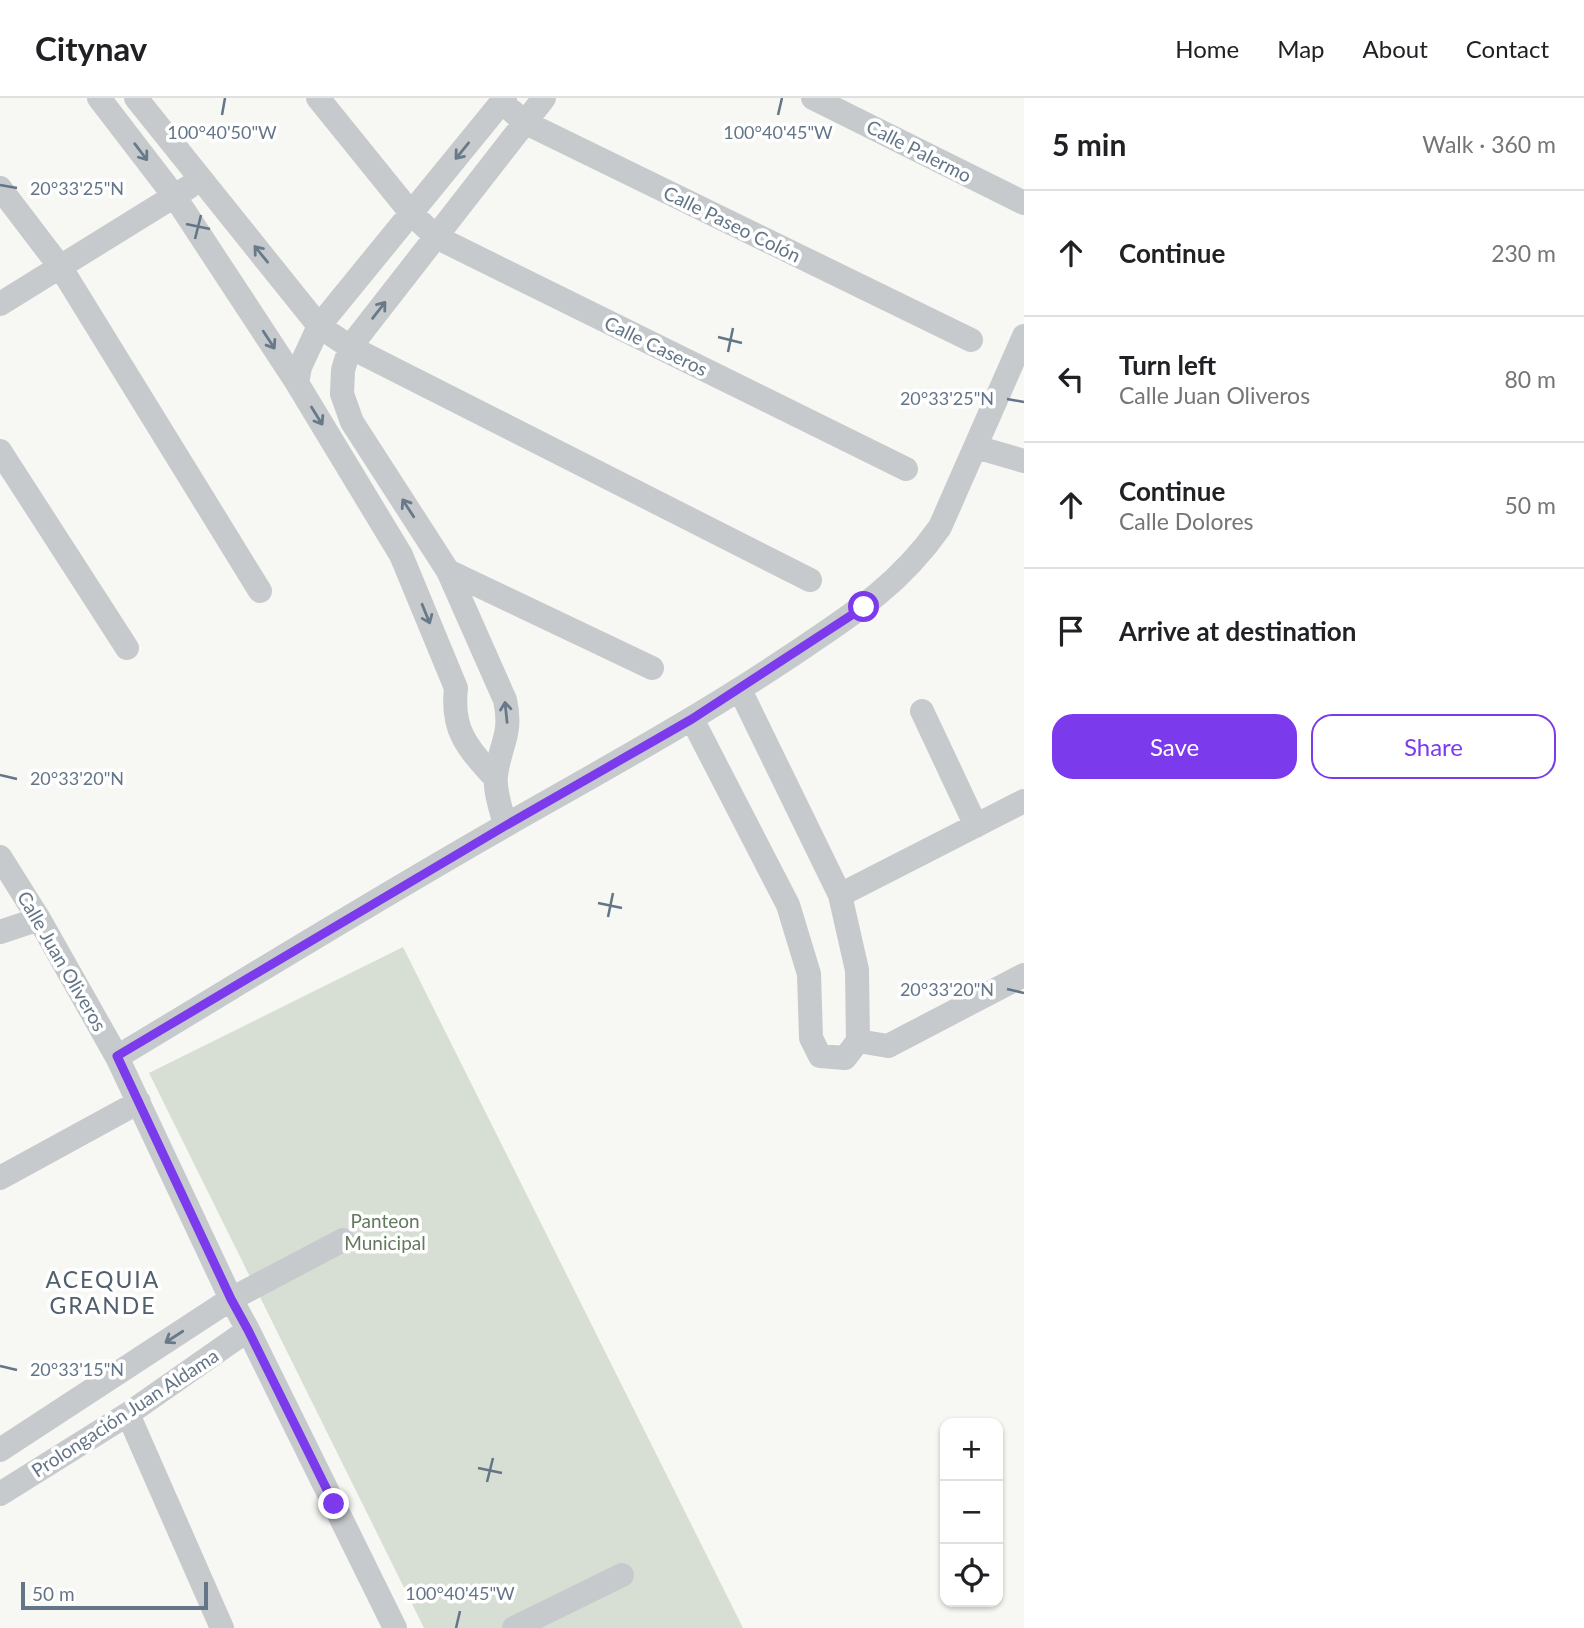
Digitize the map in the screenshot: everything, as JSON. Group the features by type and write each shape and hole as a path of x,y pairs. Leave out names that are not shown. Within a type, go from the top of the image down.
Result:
{"street":[{"path":"99,98 175,197 297,383 401,555 456,688 456,721 463,739 495,778 505,826"},
{"path":"136,98 319,326 350,347 810,580"},
{"name":"Calle Caseros","path":"318,98 411,213 436,237 906,470"},
{"path":"495,778 506,740 508,714 494,672 448,571 352,422 342,394 343,370 350,347 544,98"},
{"name":"Calle Palermo","path":"813,98 1024,203"},
{"path":"297,383 304,356 319,326 503,99"},
{"name":"Calle Paseo Colón","path":"503,99 524,122 971,340"},
{"path":"0,304 201,179"},
{"path":"0,188 61,268 260,591"},
{"path":"117,1056 505,826 692,719 864,607 921,555 940,527 1024,336"},
{"path":"976,447 1024,461"},
{"path":"0,451 127,648"},
{"path":"448,571 652,668"},
{"path":"456,688 494,672"},
{"path":"692,719 788,905 809,974 810,1038 820,1056 845,1058 858,1041 857,970 840,895 740,690"},
{"path":"922,711 976,826"},
{"path":"840,895 1024,801"},
{"name":"Calle Juan Oliveros","path":"0,858 39,919 117,1056 231,1299 395,1628"},
{"path":"0,933 39,919"},
{"path":"858,1041 888,1046 1024,975"},
{"path":"0,1178 139,1102"},
{"name":"Prolongación Juan Aldama","path":"0,1450 231,1299 343,1240"},
{"name":"Prolongación Juan Aldama","path":"0,1494 128,1413 248,1330"},
{"path":"128,1413 222,1628"},
{"path":"514,1628 538,1622 622,1576"}],"green space":[{"name":"Panteon Municipal","path":"403,947 743,1628 424,1628 149,1073"}],"district":[{"name":"ACEQUIA GRANDE","path":"103,1293"}],"route":[{"path":"334,1504 231,1299 117,1056 505,826 692,719 864,607"}]}
